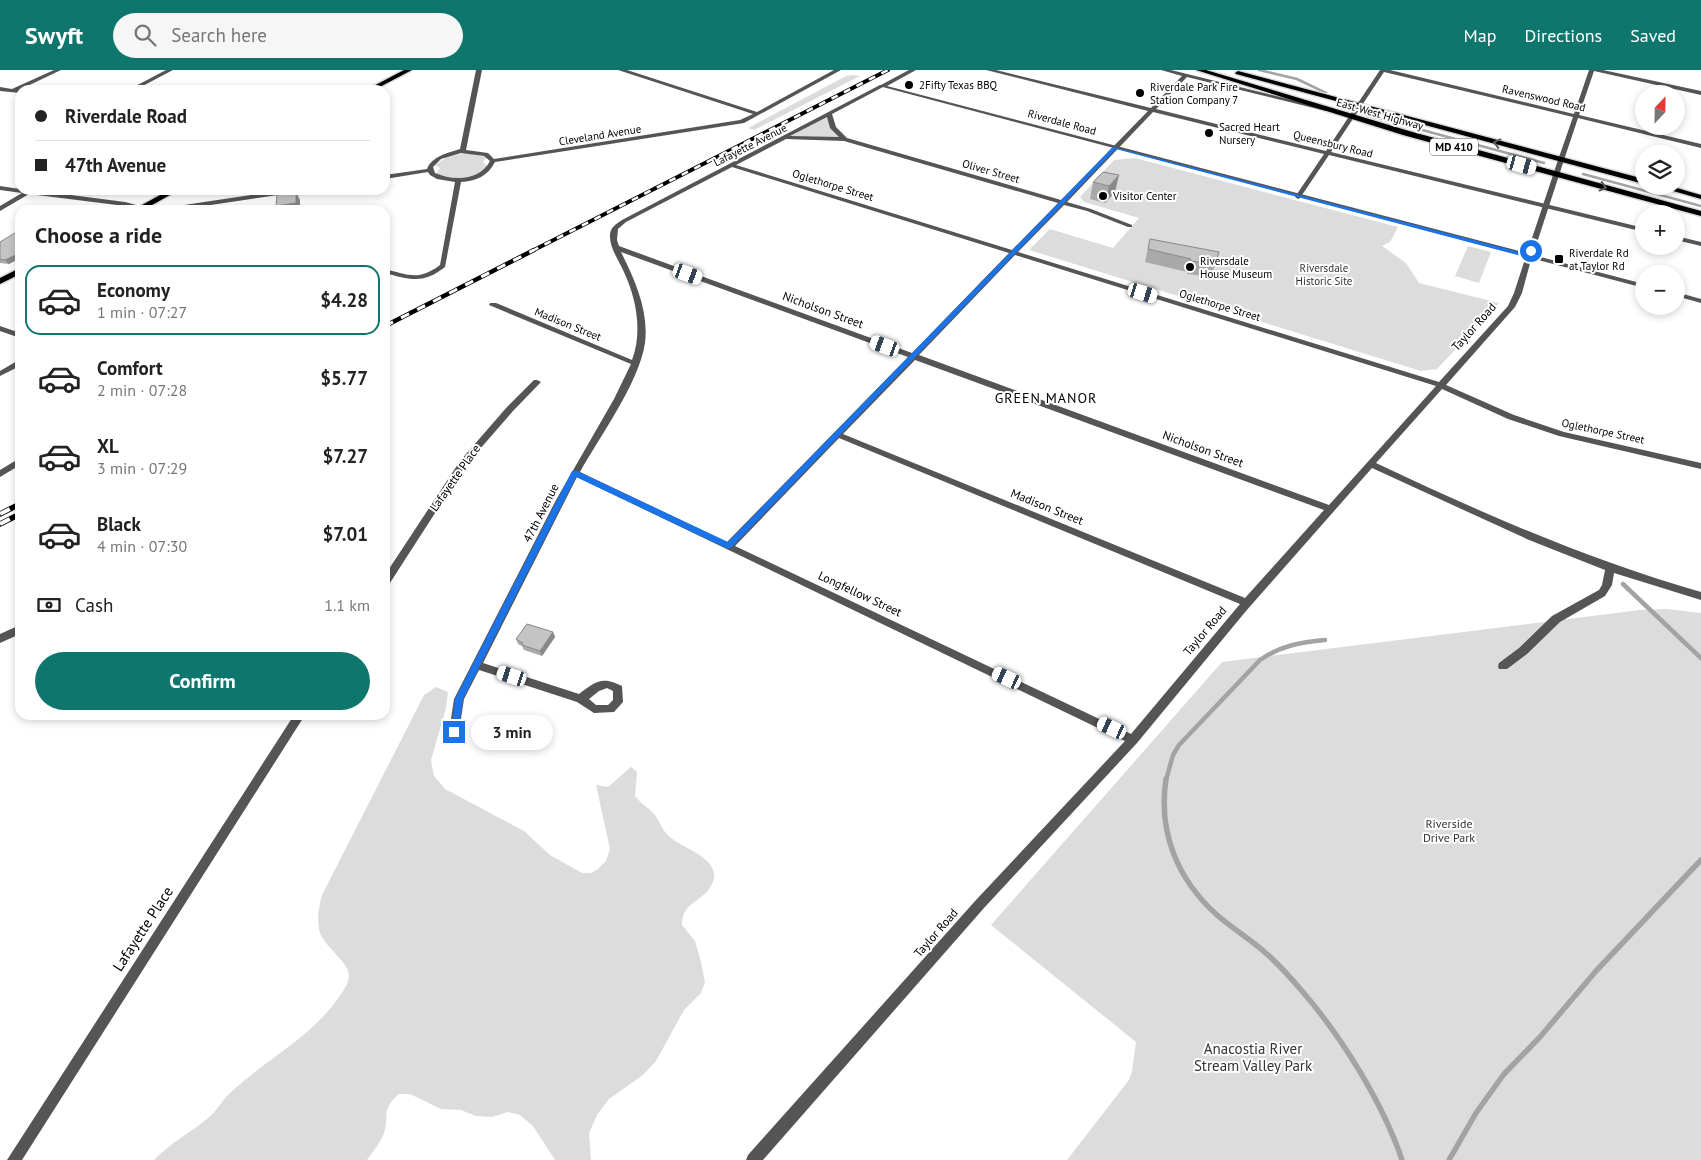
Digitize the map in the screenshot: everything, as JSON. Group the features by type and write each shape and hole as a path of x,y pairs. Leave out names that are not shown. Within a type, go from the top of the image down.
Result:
{"main road":[{"path":"379,85 409,70"},
{"name":"East-West Highway","path":"1199,70 1351,117 1701,214"},
{"name":"East-West Highway","path":"1226,70 1635,180"},
{"path":"1218,76 1340,104 1359,106"},
{"path":"1685,193 1701,197"},
{"path":"148,205 167,195"},
{"path":"0,281 15,274"}],"street":[{"path":"26,85 58,70"},
{"path":"142,85 170,70"},
{"path":"463,151 479,70"},
{"path":"819,70 835,72"},
{"name":"Lafayette Avenue","path":"617,248 613,237 618,225 913,70"},
{"name":"Queensbury Road","path":"989,70 1004,72 1635,228"},
{"path":"1164,70 1326,109"},
{"path":"1298,196 1383,70"},
{"name":"Ravenswood Road","path":"1383,70 1701,146"},
{"name":"Taylor Road","path":"754,1160 980,904 1134,740 1248,603 1511,307 1518,293 1545,206 1592,70"},
{"path":"1596,70 1701,93"},
{"path":"627,71 759,114"},
{"name":"Cleveland Avenue","path":"493,161 742,122 835,72"},
{"path":"729,546 1185,76"},
{"name":"Riverdale Road","path":"882,86 1635,284"},
{"path":"0,89 13,91"},
{"path":"829,114 832,128 845,139"},
{"name":"Oliver Street","path":"783,138 845,139 1062,202 1130,226"},
{"path":"463,151 486,154 493,161 491,167 484,173 458,180 439,178 430,170 433,162 439,158 463,151"},
{"name":"Oglethorpe Street","path":"731,165 1440,385 1511,417 1562,434 1701,466"},
{"path":"390,176 430,170"},
{"path":"390,272 418,279 436,272 445,264 458,180"},
{"path":"0,188 15,190"},
{"path":"0,209 22,195"},
{"path":"53,195 115,205"},
{"path":"198,205 264,195"},
{"path":"1685,240 1701,244"},
{"name":"Nicholson Street","path":"617,248 1331,508"},
{"name":"47th Avenue","path":"454,732 459,699 575,473 622,394 634,364 641,342 641,320 629,275 617,248"},
{"path":"1685,297 1701,301"},
{"name":"Madison Street","path":"493,305 634,364"},
{"path":"0,328 15,334"},
{"path":"0,374 15,366"},
{"name":"Lafayette Place","path":"390,575 463,463 510,409 537,382"},
{"name":"Madison Street","path":"836,434 1248,603"},
{"path":"0,474 15,464"},
{"path":"1370,464 1510,529 1610,570 1701,596"},
{"name":"Longfellow Street","path":"575,473 1134,740"},
{"path":"1503,666 1523,651 1556,619 1602,593 1607,585 1610,570"},
{"path":"0,639 15,632"},
{"path":"477,665 581,699"},
{"name":"Lafayette Place","path":"14,1160 297,720"}],"green space":[{"path":"846,76 860,76 754,130 748,128"},
{"path":"829,114 829,121 844,139 783,139"},
{"path":"465,153 487,157 483,162 489,167 464,178 450,178 436,174 440,168 435,165 447,157"},
{"name":"Riversdale Historic Site","path":"1135,158 1398,227 1390,242 1382,246 1406,263 1419,283 1499,303 1437,369 1421,371 1029,250 1050,229 1113,248 1139,218 1084,202 1080,197 1114,160"},
{"path":"1468,246 1491,252 1479,283 1455,276"},
{"path":"1667,609 1701,613 1701,1160 1067,1160 1129,1080 1136,1042 991,925 1222,662 1640,610"},
{"path":"436,687 448,692 446,708 431,760 434,776 445,789 524,831 550,855 582,873 591,873 598,869 606,861 610,849 596,785 608,787 631,767 637,772 635,796 655,815 668,835 707,861 712,868 714,875 712,884 704,895 685,911 682,925 695,941 701,962 705,982 701,993 684,1010 656,1061 643,1075 609,1099 597,1115 589,1133 591,1160 555,1160 533,1126 520,1115 508,1112 492,1117 476,1116 461,1110 441,1109 410,1094 399,1094 387,1109 384,1133 367,1160 154,1160 167,1148 211,1116 228,1095 242,1082 301,1037 327,1012 344,990 349,979 348,970 325,941 319,929 318,920 322,895 424,695"}],"building":[{"path":"1103,172 1119,175 1109,186 1093,182"},
{"path":"277,195 296,195 296,203 276,205"},
{"path":"15,233 15,255 5,260 0,259 0,242"},
{"path":"1150,239 1219,252 1215,264 1190,261 1191,259 1148,249"},
{"path":"527,624 553,632 540,651 522,645 523,643 516,639"}],"waterway":[{"path":"1259,70 1297,79 1326,93"},
{"path":"1363,114 1544,163"},
{"path":"1583,174 1701,206"},
{"path":"1623,584 1701,658"},
{"path":"1166,780 1173,755 1179,745 1260,660 1275,651 1291,646 1325,640"},
{"path":"1166,779 1165,818 1168,836 1181,870 1203,901 1217,915 1256,944 1272,959 1294,981 1317,1009 1360,1071 1384,1116 1402,1160"},
{"path":"1449,1160 1476,1113 1504,1074 1540,1037 1596,971 1701,860"}],"railway":[{"path":"532,251 888,70"},
{"path":"390,323 534,250"},
{"path":"0,514 15,506"},
{"path":"0,524 15,516"}],"place":[{"name":"2Fifty Texas BBQ","path":"909,85"},
{"name":"Riverdale Park Fire Station Company 7","path":"1140,93"},
{"name":"Sacred Heart Nursery","path":"1209,133"},
{"name":"Visitor Center","path":"1103,196"},
{"name":"Riverdale Rd at Taylor Rd","path":"1559,259"},
{"name":"Riversdale House Museum","path":"1190,267"}],"district":[{"name":"GREEN MANOR","path":"1046,398"}],"route":[{"path":"454,732 459,699 575,473 729,546 1115,148 1529,256 1531,251"}],"park label":[{"name":"Riverside Drive Park","path":"1449,831"},
{"name":"Anacostia River Stream Valley Park","path":"1253,1058"}]}
